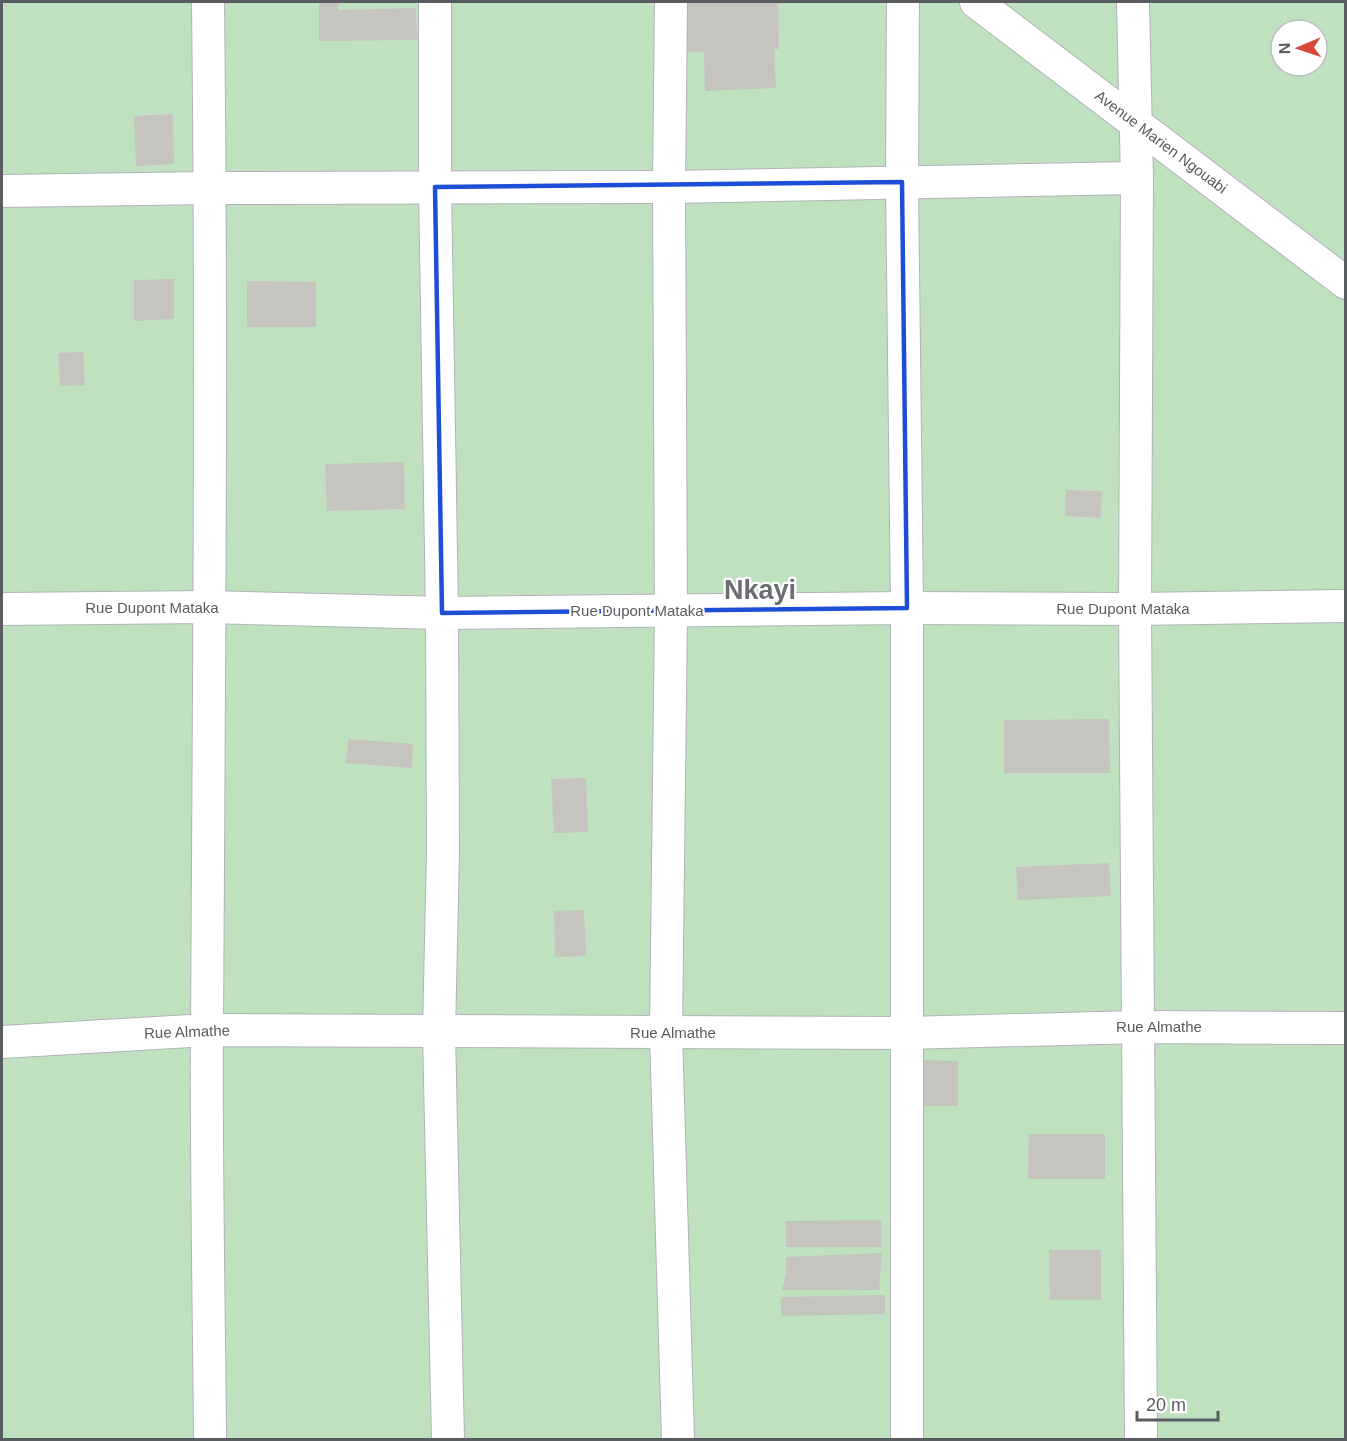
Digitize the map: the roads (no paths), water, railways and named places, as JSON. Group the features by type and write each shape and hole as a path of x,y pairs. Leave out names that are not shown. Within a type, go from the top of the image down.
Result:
{"street":[{"path":"208,2 210,188 207,1030 210,1440"},
{"path":"435,2 443,851 439,1033 448,1440"},
{"path":"671,2 669,187 671,612 666,1033 678,1440"},
{"path":"903,2 902,182 907,608 907,1440"},
{"name":"Avenue Marien Ngouabi","path":"976,2 1346,283"},
{"path":"1133,2 1137,178 1135,609 1141,1440"},
{"path":"2,191 669,187 1137,178"},
{"name":"Rue Dupont Mataka","path":"2,609 208,607 442,613 1346,606"},
{"name":"Rue Almathe","path":"2,1042 207,1030 439,1033 906,1033 1137,1027 1346,1028"}],"district":[{"name":"Nkayi","path":"760,590"}]}
